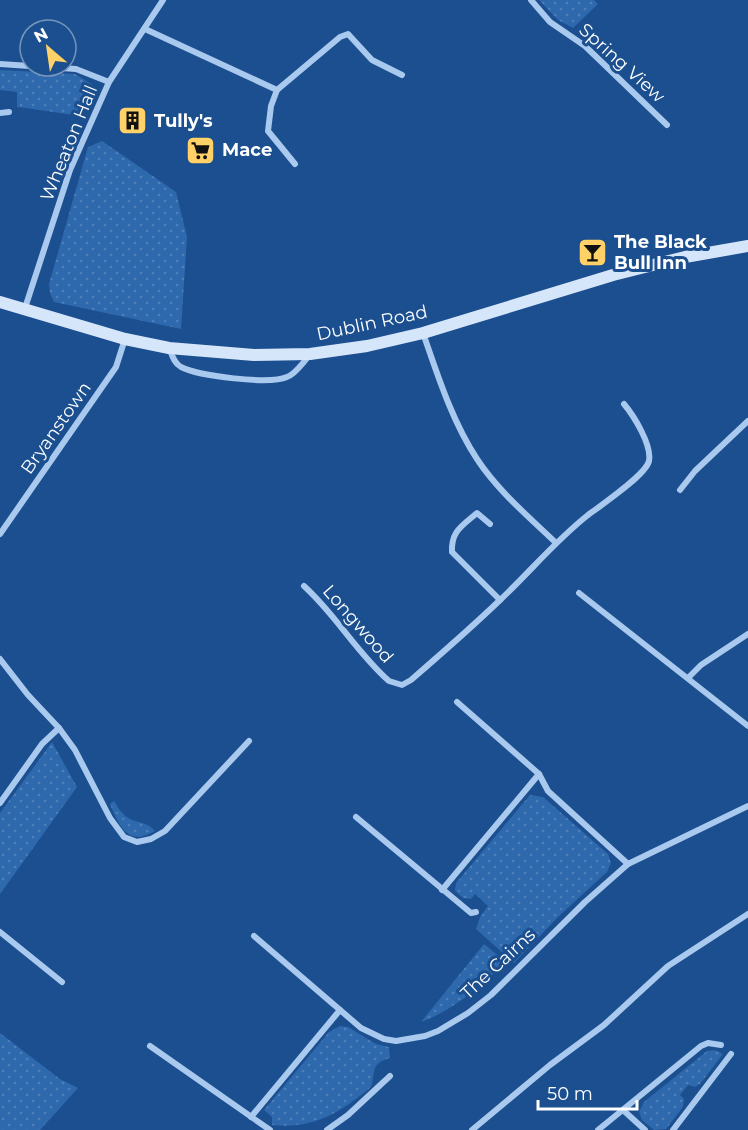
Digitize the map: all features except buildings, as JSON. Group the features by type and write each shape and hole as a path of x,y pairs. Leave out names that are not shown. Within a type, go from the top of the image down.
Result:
{"main road":[{"name":"Dublin Road","path":"0,302 125,339 170,348 254,355 310,354 367,346 423,333 613,275 685,257 748,246"}],"street":[{"name":"Wheaton Hall","path":"25,308 70,170 110,82 163,0"},
{"name":"Spring View","path":"531,0 550,22 585,46 667,125"},
{"path":"145,29 277,90"},
{"path":"295,164 268,131 271,106 277,90 340,37 348,34 372,60 402,75"},
{"path":"0,64 18,65"},
{"path":"78,70 110,82"},
{"path":"0,113 9,112"},
{"path":"423,333 447,403 478,460 507,494 556,543"},
{"name":"Bryanstown","path":"1,530 116,367 125,339"},
{"path":"170,348 174,360 181,367 209,375 236,378 281,379 290,376 310,354"},
{"name":"Longwood","path":"304,586 319,599 383,676 395,684 402,685 411,680 500,600 556,543 646,468 649,460 644,438 633,415 624,404"},
{"path":"680,490 695,471 748,421"},
{"path":"490,524 477,513 451,539 452,552 500,600"},
{"path":"579,593 748,726"},
{"path":"688,678 701,665 748,634"},
{"path":"0,659 75,750 116,828 124,837 137,842 151,839 165,831 249,741"},
{"path":"457,702 538,774 548,791 628,864"},
{"path":"0,803 42,744 59,728"},
{"path":"442,890 538,774"},
{"name":"The Cairns","path":"254,936 361,1028 384,1039 408,1040 438,1031 468,1013 489,996 585,902 628,864 748,806"},
{"path":"356,817 471,913 476,912"},
{"path":"472,1130 550,1065 604,1025 668,966 748,915"},
{"path":"0,932 62,982"},
{"path":"251,1117 340,1010"},
{"path":"598,1130 701,1046 708,1043 721,1045"},
{"path":"150,1046 270,1130"},
{"path":"673,1130 730,1054"},
{"path":"327,1130 390,1076"},
{"path":"623,1110 645,1130"}],"shaded area":[{"path":"539,0 594,0 598,4 573,28 558,20"},
{"path":"0,70 18,71 18,78 78,78 78,76 93,85 80,116 17,107 17,92 0,90"},
{"path":"102,141 176,192 187,237 181,329 54,302 50,293 49,284 88,147"},
{"path":"52,742 77,787 0,894 0,813"},
{"path":"530,795 543,797 608,854 611,863 607,872 559,916 514,963 476,929 480,917 488,906 475,894 471,899 463,898 455,891 456,883"},
{"path":"114,801 126,816 155,831 138,837 126,832 117,820 110,804"},
{"path":"484,944 506,962 456,1004 421,1022"},
{"path":"340,1026 348,1027 376,1044 389,1047 390,1058 376,1066 371,1087 338,1111 314,1122 287,1126 272,1125 272,1117 264,1110 329,1032"},
{"path":"0,1033 60,1079 78,1088 40,1130 0,1130"},
{"path":"715,1050 723,1054 700,1084 695,1087 688,1085 680,1095 684,1099 683,1107 666,1129 654,1130 642,1120 639,1112 644,1102 707,1051"}],"place":[{"name":"Tully's","path":"133,121"},
{"name":"Mace","path":"201,150"},
{"name":"The Black Bull Inn","path":"593,252"}]}
